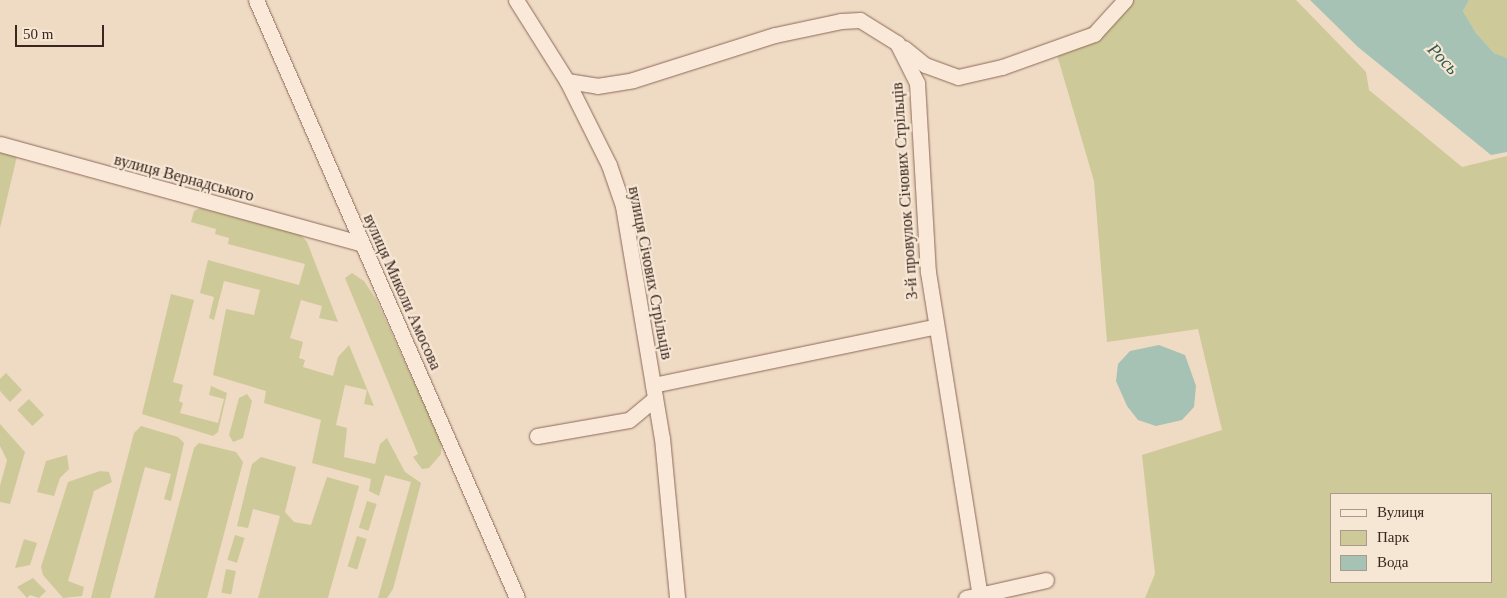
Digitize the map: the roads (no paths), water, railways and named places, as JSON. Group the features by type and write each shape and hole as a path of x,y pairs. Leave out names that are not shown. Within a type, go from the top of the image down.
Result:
{"street":[{"name":"вулиця Миколи Амосова","path":"256,0 360,243 517,598"},
{"name":"вулиця Січових Стрільців","path":"516,0 567,81 610,165 623,206 654,392 677,598"},
{"path":"567,81 597,86 633,80 775,35 841,21 860,20 897,43 925,65 958,77 1002,67 1094,34 1125,0"},
{"name":"3-й провулок Січових Стрільців","path":"897,43 917,83 923,215 934,327 975,597 1046,580"},
{"name":"вулиця Вернадського","path":"0,144 360,243"},
{"path":"537,436 629,420 654,392 934,327"}],"water":[{"name":"Рось","path":"1310,0 1469,0 1463,11 1476,33 1494,53 1507,58 1507,152 1491,155 1358,47"},
{"path":"1159,345 1185,355 1196,386 1194,407 1182,420 1156,426 1138,420 1127,406 1116,381 1118,364 1130,351"}]}
